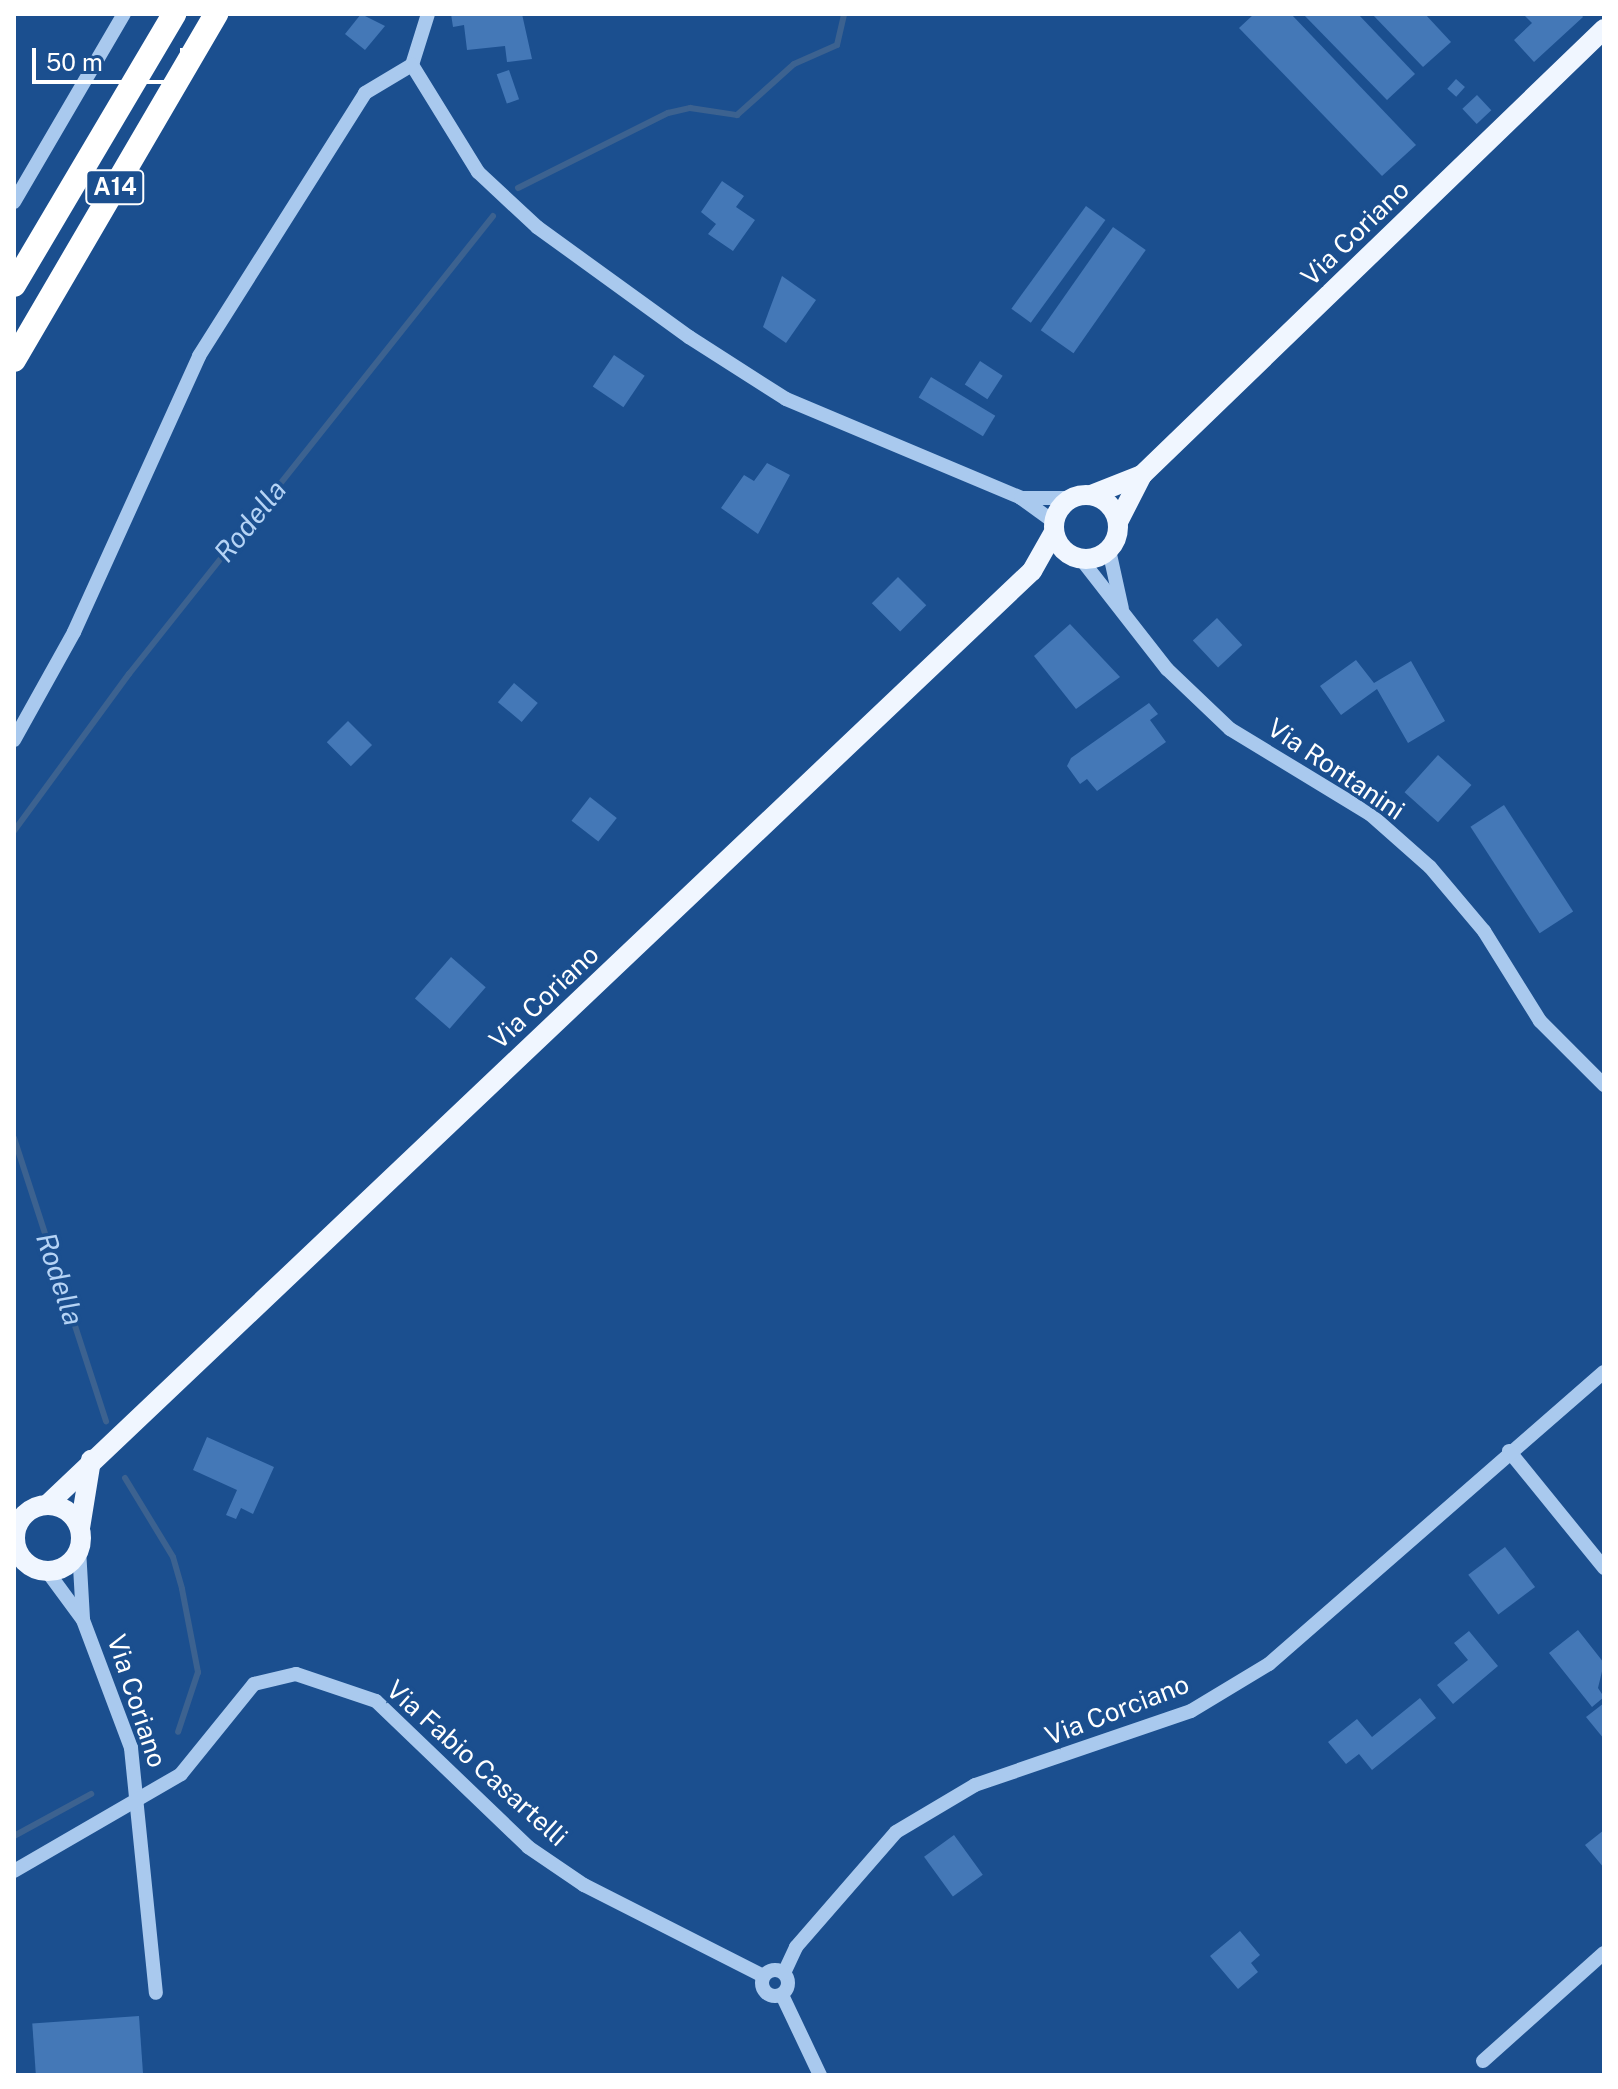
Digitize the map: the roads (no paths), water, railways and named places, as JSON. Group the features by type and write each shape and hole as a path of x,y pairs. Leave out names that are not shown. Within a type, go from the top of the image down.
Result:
{"highway":[{"name":"A14","path":"14,285 174,14"},
{"name":"A14","path":"14,360 216,14"}],"main road":[{"name":"Via Coriano","path":"1118,522 1142,475 1604,29"},
{"name":"Via Coriano","path":"1081,496 1142,475"},
{"path":"1081,496 1109,504 1118,522 1109,550 1076,557 1054,527 1081,496"},
{"name":"Via Coriano","path":"48,1504 1032,571 1054,527"},
{"name":"Via Coriano","path":"1032,571 1076,557"},
{"name":"Via Coriano","path":"80,1538 91,1460"},
{"path":"48,1504 67,1511 80,1538 67,1565 30,1568 14,1537 17,1520 48,1504"}],"street":[{"path":"14,202 124,14"},
{"path":"14,740 74,632 199,356 365,93 412,65 428,14"},
{"path":"412,65 478,172 537,227 689,337 786,399 1021,498 1054,527"},
{"path":"1021,498 1081,496"},
{"name":"Via Rontanini","path":"1109,550 1123,613"},
{"name":"Via Rontanini","path":"1076,557 1167,669 1230,729 1370,814 1430,867 1484,931 1540,1021 1604,1085"},
{"name":"Via Corciano","path":"782,1995 784,1973 796,1947 896,1832 975,1785 1191,1711 1269,1664 1509,1451 1604,1372"},
{"path":"1509,1451 1604,1568"},
{"name":"Via Coriano","path":"80,1538 83,1620 131,1748 139,1800 156,1993"},
{"name":"Via Coriano","path":"30,1568 83,1620"},
{"name":"Via Fabio Casartelli","path":"14,1871 181,1774 254,1684 296,1674 330,1680 397,1719 528,1847 584,1885 763,1976"},
{"path":"1483,2061 1604,1953"},
{"path":"784,1973 763,1976 765,1993 782,1995 820,2075"}],"waterway":[{"name":"Rodella","path":"518,188 668,113 690,108 737,115 794,64 837,45 844,14"},
{"name":"Rodella","path":"14,831 129,674 493,216"},
{"name":"Rodella","path":"14,1138 106,1421"},
{"name":"Rodella","path":"125,1478 173,1557 182,1589 198,1672 178,1732"},
{"name":"Rodella","path":"14,1836 91,1794"}]}
